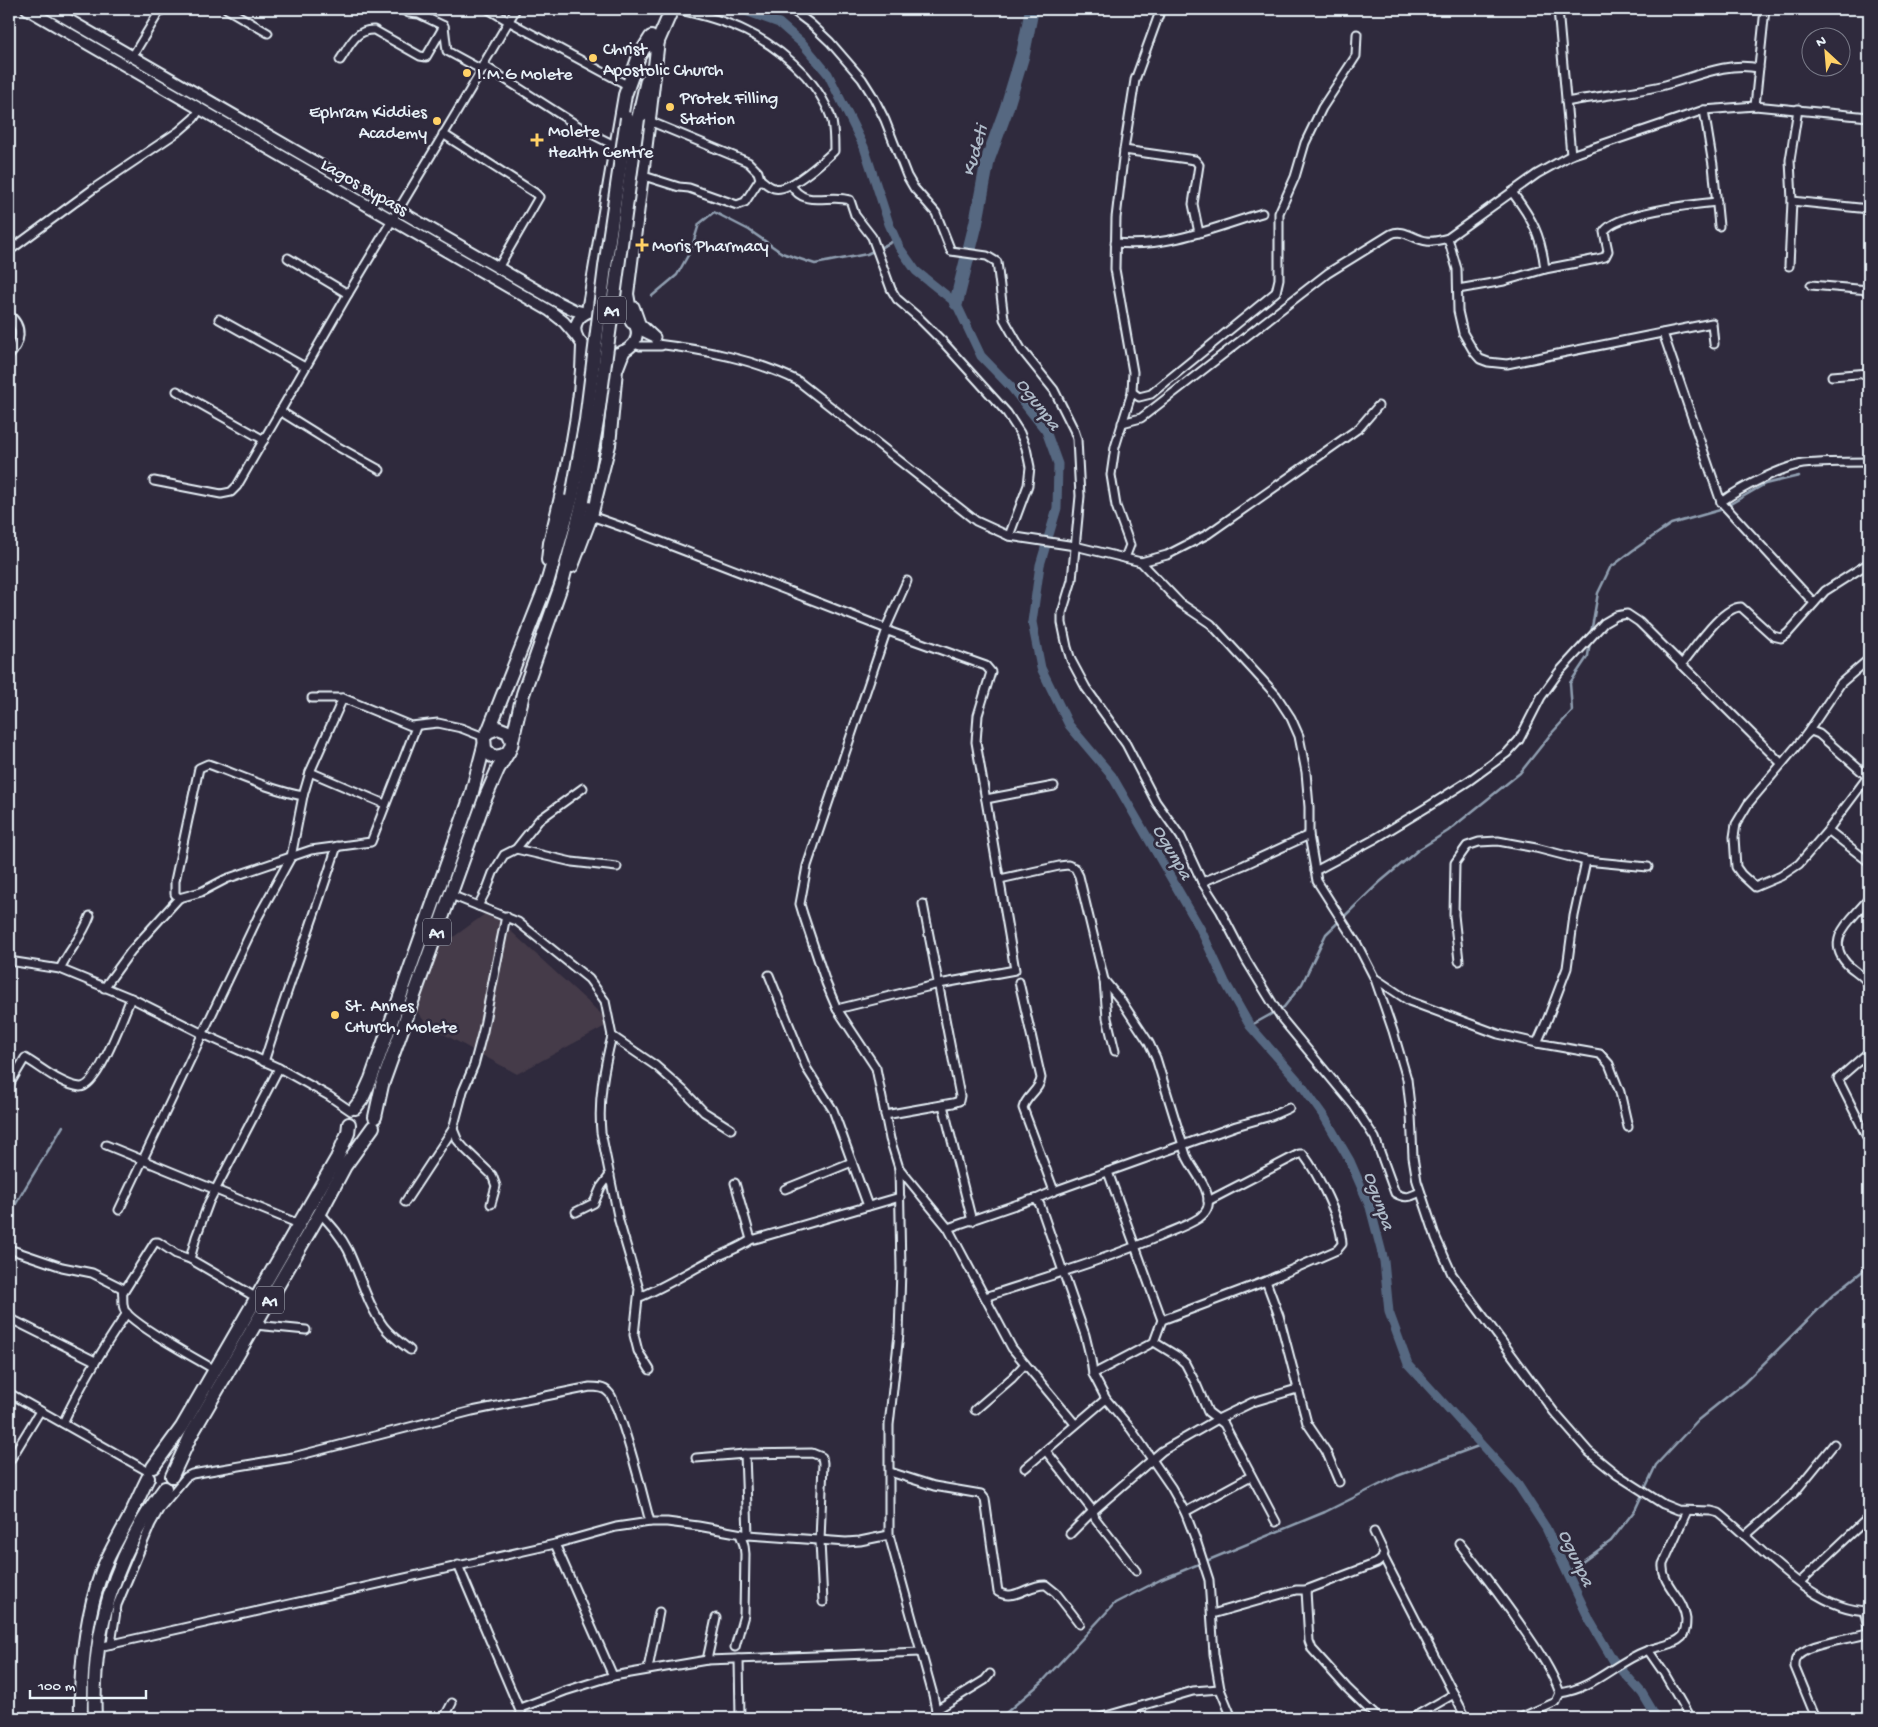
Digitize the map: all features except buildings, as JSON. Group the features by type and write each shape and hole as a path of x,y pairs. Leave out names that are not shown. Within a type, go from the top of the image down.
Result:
{"highway":[{"name":"A1","path":"172,1476 191,1435 346,1166 374,1122 382,1085 490,784 511,746 523,694 562,584 578,499 597,422 654,39 665,9"},
{"name":"A1","path":"654,39 674,9"},
{"path":"587,312 628,85 639,56 654,39"},
{"path":"634,325 627,294 642,120"},
{"path":"547,583 550,543 575,432 583,367 580,342"},
{"path":"562,584 578,553 591,516 608,445 616,370 628,348"},
{"name":"A1","path":"81,1718 81,1675 88,1618 103,1569 150,1472 178,1434 337,1158 348,1133 352,1114 362,1099 371,1079 470,796 485,738 547,583 578,499"},
{"path":"493,728 503,729 508,732 511,746 505,755 497,757 488,753 485,738 493,728"},
{"path":"362,1106 366,1107 370,1109 374,1122 364,1132 358,1132 354,1130 352,1114 362,1106"},
{"path":"95,1718 96,1674 105,1646 103,1618 120,1568 146,1515 171,1483 172,1476 167,1467 160,1465 150,1472 149,1482 154,1488 166,1488"}],"main road":[{"name":"Lagos Bypass","path":"28,9 550,311 564,322 580,342"},
{"name":"Lagos Bypass","path":"50,9 559,303 574,310 587,312"},
{"path":"602,308 622,313 634,325 637,336 628,348 605,354 580,342 576,328 578,321 587,312 602,308"}],"street":[{"path":"132,57 162,9"},
{"path":"228,9 268,33"},
{"path":"401,9 409,13 419,14 444,26"},
{"path":"488,9 628,85"},
{"path":"154,481 221,494 231,492 264,440 516,9"},
{"path":"657,344 655,333 641,323 633,299 634,229 647,177 642,120 748,162 758,172 760,180 774,188 783,189 791,185 834,151 832,120 826,105 817,89 788,58 762,38 731,24 700,14 674,9"},
{"path":"791,9 830,42 862,79 885,120 907,176 933,209 952,252 987,256 997,262 1004,319 1021,349 1054,390 1074,430 1078,448 1080,496 1072,546 1072,580 1062,613 1062,623 1071,660 1086,688 1126,744 1156,802 1181,837 1202,882 1282,1019 1354,1106 1375,1138 1395,1193 1407,1198 1420,1192"},
{"path":"1124,558 1130,545 1116,506 1111,475 1115,446 1132,392 1133,363 1118,293 1115,269 1115,243 1124,150 1135,80 1161,9"},
{"path":"1558,9 1571,155"},
{"path":"1755,106 1765,9"},
{"path":"340,60 358,33 367,30 374,30 420,56 426,57 444,26"},
{"path":"444,26 447,51 483,68 586,131 616,146"},
{"path":"1132,392 1139,397 1151,394 1276,292 1279,279 1279,213 1295,177 1305,143 1322,108 1356,56 1357,34"},
{"path":"1566,102 1662,86 1710,71 1734,66 1759,68"},
{"path":"1122,423 1141,418 1328,273 1391,234 1400,232 1426,241 1448,238 1537,174 1571,155 1704,110 1755,106 1798,109 1869,118"},
{"path":"9,250 93,189 179,131 194,118 200,109"},
{"path":"1789,266 1792,200 1790,160 1798,109"},
{"path":"1704,110 1713,165 1719,226"},
{"path":"444,134 539,197 498,268"},
{"path":"1124,150 1195,160 1197,162 1193,204 1199,233"},
{"path":"647,177 679,187 690,188 737,205 745,202 760,180"},
{"path":"791,185 798,194 806,198 817,200 844,198 850,200 855,216 872,237 896,299 919,318 943,342 1007,413 1020,433 1026,448 1030,467 1028,485 1009,536"},
{"path":"1512,192 1535,226 1542,245 1545,269"},
{"path":"1792,200 1869,209"},
{"path":"1458,289 1605,257 1608,251 1604,232 1611,224 1646,212 1717,202"},
{"path":"1115,243 1141,244 1160,242 1199,233 1262,213"},
{"path":"1448,238 1457,269 1458,311 1463,333 1480,359 1507,364 1712,323 1714,344"},
{"path":"288,258 348,294"},
{"path":"1811,285 1869,290"},
{"path":"9,314 20,328 19,341 9,356"},
{"path":"220,319 305,368"},
{"path":"634,325 655,338 657,344"},
{"path":"1663,333 1721,502 1814,603"},
{"path":"657,344 749,361 773,368 798,381 976,520 1009,536 1072,546 1140,562 1167,555 1208,534 1359,428 1378,406"},
{"path":"628,348 640,346 677,347"},
{"path":"1832,376 1869,372"},
{"path":"177,391 264,440"},
{"path":"280,411 380,470"},
{"path":"1721,502 1740,490 1790,467 1803,464 1869,462"},
{"path":"591,516 990,669 991,672 978,715 976,742 1015,970 940,984 838,1009"},
{"path":"1140,562 1180,603 1211,624 1276,694 1299,736 1306,772 1309,835 1317,881 1357,944 1375,979 1393,1031 1406,1079 1412,1115 1413,1158 1420,1192 1436,1238 1452,1274 1480,1314 1572,1433 1589,1452 1616,1474 1663,1504 1678,1510 1720,1513 1800,1582 1831,1603 1846,1608 1866,1611 1869,1632 1852,1639 1836,1640 1821,1645 1802,1653 1796,1659 1795,1667 1816,1718"},
{"path":"1682,665 1715,624 1730,609 1741,607 1776,638 1781,638 1833,585 1869,563"},
{"path":"906,582 887,629 818,829 802,888 800,904 826,983 838,1009 873,1060 899,1168 901,1269 899,1334 889,1425 890,1535 936,1710 935,1718"},
{"path":"1316,871 1373,840 1437,801 1470,780 1506,753 1519,740 1541,697 1559,672 1594,632 1616,616 1627,614 1633,618 1781,763"},
{"path":"1806,735 1811,731 1818,734 1868,776 1828,830 1799,864 1781,876 1755,887 1741,874 1735,859 1736,824 1748,804 1806,735 1841,683 1869,660"},
{"path":"312,698 343,698 404,724 416,727 438,723 462,728 485,738"},
{"path":"119,1210 258,917 291,857 302,796 310,772 343,698"},
{"path":"104,988 131,951 179,898 201,892 226,879 310,850 371,842 416,727"},
{"path":"179,898 174,894 175,881 181,845 199,768 208,764 273,789 302,796"},
{"path":"310,772 385,804"},
{"path":"986,799 1054,786"},
{"path":"478,906 493,873 504,855 516,849 539,820 582,788"},
{"path":"1828,830 1869,862"},
{"path":"1202,882 1244,866 1309,835"},
{"path":"1458,961 1454,915 1454,864 1468,846 1479,842 1498,841 1536,848 1586,861 1648,867"},
{"path":"264,1062 315,914 336,846"},
{"path":"516,849 572,862 617,867"},
{"path":"1537,1044 1566,968 1574,916 1586,861"},
{"path":"1000,879 1059,866 1068,865 1074,868 1079,876 1104,980 1106,1010 1114,1051"},
{"path":"451,895 506,916 529,930 588,979 605,1001 612,1036 603,1074 599,1118 600,1132 619,1220 638,1282 640,1297 636,1306 634,1335 638,1352 650,1370"},
{"path":"1869,898 1845,926 1838,937 1837,944 1844,960 1859,972 1869,985"},
{"path":"885,1115 959,1101 960,1096 940,984 923,904"},
{"path":"60,969 74,944 86,929 90,916"},
{"path":"405,1202 453,1129 463,1091 474,1065 483,1031 506,916"},
{"path":"9,961 60,969 131,998 203,1034 279,1068 310,1085 352,1114"},
{"path":"769,975 807,1069 833,1110 868,1206"},
{"path":"1375,979 1409,1001 1498,1034 1537,1044 1592,1052 1605,1058 1620,1092 1628,1127"},
{"path":"985,1297 1136,1246 1194,1221 1206,1212 1208,1201 1202,1181 1191,1167 1156,1058 1149,1043 1122,1002 1104,980"},
{"path":"1019,982 1041,1078 1040,1083 1028,1097 1024,1108 1054,1190"},
{"path":"9,1085 25,1058 63,1081 79,1087 85,1086 95,1076 131,998"},
{"path":"612,1036 656,1066 704,1112 731,1129"},
{"path":"1869,1052 1838,1079 1869,1141"},
{"path":"190,1259 196,1237 215,1191 279,1068"},
{"path":"943,1105 972,1221"},
{"path":"948,1228 1030,1200 1036,1200 1054,1190 1184,1146 1236,1126 1272,1116 1289,1108"},
{"path":"453,1129 462,1145 492,1175 496,1186 491,1204"},
{"path":"106,1145 300,1224"},
{"path":"1162,1320 1266,1281 1337,1250 1342,1244 1342,1236 1333,1207 1303,1154 1299,1154 1208,1201"},
{"path":"785,1189 852,1162"},
{"path":"899,1168 948,1228 1012,1348 1076,1424"},
{"path":"1093,1374 1154,1342 1162,1320 1108,1172"},
{"path":"576,1212 594,1203 601,1187 610,1175"},
{"path":"735,1183 752,1239"},
{"path":"640,1297 665,1287 752,1239 900,1198"},
{"path":"1036,1200 1040,1205 1085,1336 1093,1374 1106,1399 1154,1460 1184,1512 1198,1543 1209,1580 1214,1654 1220,1689 1232,1718"},
{"path":"320,1213 336,1230 348,1251 374,1311 384,1327 394,1338 410,1350"},
{"path":"123,1293 155,1242 158,1242 176,1254 203,1265 257,1298"},
{"path":"9,1249 45,1262 92,1274 122,1288 123,1305 127,1313 157,1335 215,1370"},
{"path":"1266,1281 1279,1316 1307,1423 1326,1451 1339,1482"},
{"path":"64,1423 81,1384 127,1313"},
{"path":"9,1318 95,1361"},
{"path":"256,1325 306,1330"},
{"path":"1154,1342 1177,1356 1184,1363 1196,1384 1208,1412 1224,1424 1276,1522"},
{"path":"975,1410 1012,1378 1025,1364"},
{"path":"650,1522 622,1422 610,1394 607,1390 597,1387 472,1411 294,1457 192,1474 186,1477 160,1508 151,1524 117,1604 105,1646 555,1544 616,1527 650,1522 667,1522 744,1535 820,1541 860,1541 890,1535"},
{"path":"1070,1534 1093,1511 1162,1452 1218,1419 1253,1402 1297,1388"},
{"path":"9,1393 150,1472"},
{"path":"1025,1468 1106,1399"},
{"path":"9,1462 40,1411"},
{"path":"1745,1536 1794,1492 1834,1444"},
{"path":"1046,1451 1093,1511 1095,1518 1136,1572"},
{"path":"696,1458 745,1454 812,1453 822,1457 820,1541 822,1602"},
{"path":"735,1647 744,1615 745,1454"},
{"path":"890,1472 934,1486 981,1494 985,1499 998,1592 1002,1594 1020,1594 1037,1585 1046,1585 1056,1593 1080,1624"},
{"path":"1184,1512 1251,1476"},
{"path":"1560,1693 1575,1690 1645,1651 1675,1642 1683,1636 1686,1629 1686,1617 1683,1606 1664,1578 1662,1571 1663,1564 1687,1511"},
{"path":"1800,1582 1869,1516"},
{"path":"1374,1532 1384,1553 1383,1556 1466,1718"},
{"path":"1459,1543 1504,1602 1555,1677 1560,1693 1556,1702 1520,1718"},
{"path":"555,1544 613,1676"},
{"path":"1212,1614 1296,1590 1306,1590 1378,1563 1383,1556"},
{"path":"458,1565 523,1718"},
{"path":"1306,1590 1309,1641 1312,1649 1347,1688 1378,1718"},
{"path":"648,1669 659,1612"},
{"path":"707,1660 716,1618"},
{"path":"1645,1651 1664,1673 1690,1718"},
{"path":"520,1708 613,1676 707,1660 921,1652"},
{"path":"739,1659 740,1718"},
{"path":"936,1710 985,1680 990,1674"},
{"path":"1099,1718 1132,1710 1157,1700 1193,1690 1220,1689"},
{"path":"1412,1718 1454,1694"},
{"path":"444,1718 452,1703"},
{"path":"1132,1710 1133,1718"}],"shaded area":[{"path":"489,911 611,1023 517,1074 427,1025 416,1010 437,949"}],"waterway":[{"name":"Ogunpa","path":"740,9 779,23 803,44 828,74 864,147 889,224 899,247 916,271 956,303 981,356 1011,387 1046,431 1058,464 1057,508 1040,565 1032,622 1041,668 1069,725 1112,776 1200,928 1225,982 1250,1026 1300,1083 1325,1118 1350,1161 1370,1207 1384,1261 1389,1312 1408,1364 1518,1485 1546,1528 1590,1621 1613,1660 1642,1693 1657,1718"},
{"name":"Kudeti","path":"956,303 976,223 988,159 1006,110 1023,54 1032,9"},
{"path":"652,296 677,275 691,250 699,224 714,212 749,230 782,253 815,264 867,254 896,240"},
{"path":"1591,633 1598,593 1610,568 1632,551 1671,524 1720,510 1765,484 1799,476"},
{"path":"1250,1026 1284,1007 1302,984 1326,934 1380,882 1418,850 1448,831 1520,773 1572,711 1570,683 1588,656 1590,641"},
{"path":"9,1217 28,1182 63,1126"},
{"path":"1567,1573 1611,1541 1635,1510 1656,1465 1698,1420 1744,1383 1834,1294 1869,1266"},
{"path":"1000,1718 1042,1682 1115,1603 1160,1580 1325,1512 1397,1476 1481,1445"}],"place":[{"name":"Christ Apostolic Church","path":"593,58"},
{"name":"I.M.G Molete","path":"467,73"},
{"name":"Protek Filling Station","path":"670,107"},
{"name":"Ephram Kiddies Academy","path":"437,121"},
{"name":"Molete Health Centre","path":"537,140"},
{"name":"Moris Pharmacy","path":"642,245"},
{"name":"St. Annes CHurch, Molete","path":"335,1015"}]}
